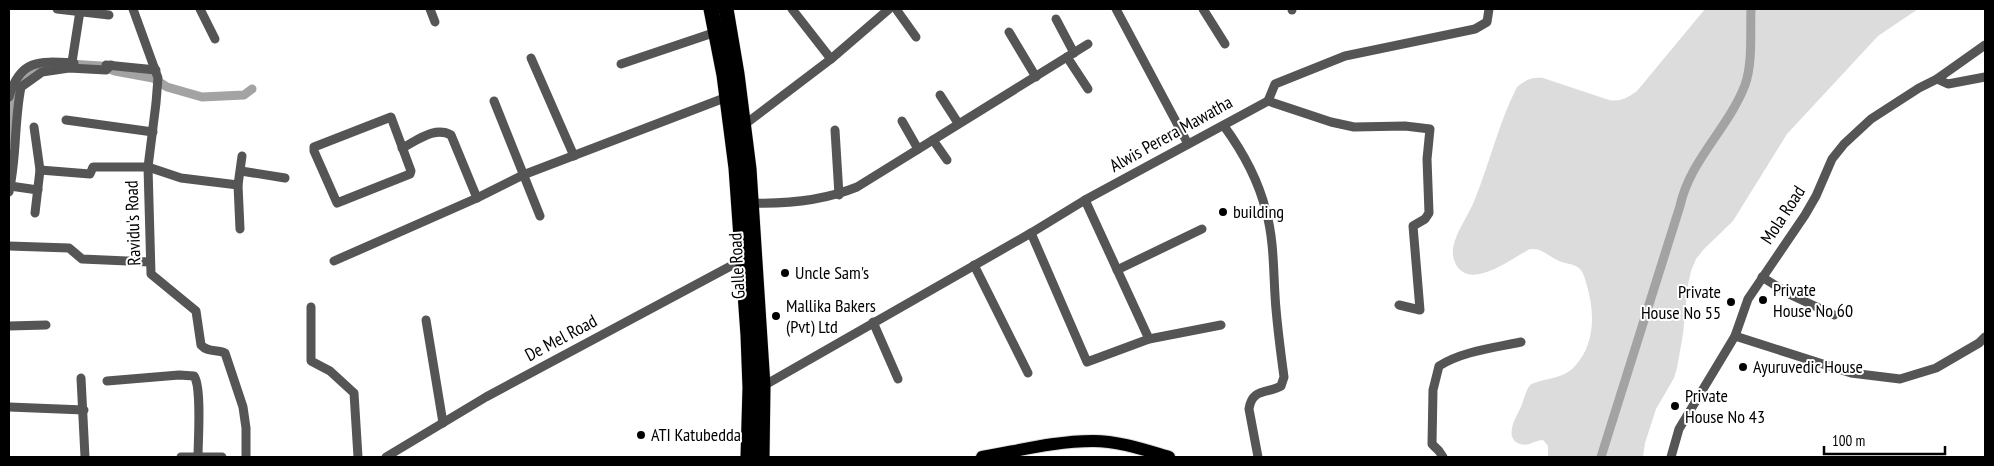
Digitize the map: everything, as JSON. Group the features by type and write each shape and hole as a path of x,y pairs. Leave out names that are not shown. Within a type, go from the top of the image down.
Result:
{"highway":[{"path":"711,9 727,97 749,260 750,379 748,457"},
{"name":"Galle Road","path":"726,9 744,126 752,203 749,260 763,386 762,457"}],"main road":[{"path":"982,457 1005,455 1042,446 1095,441 1125,445 1169,457"}],"street":[{"path":"58,9 109,15"},
{"name":"Ravidu's Road","path":"133,9 157,74 153,132 148,167 151,274 196,311 201,345 209,351 225,353 243,407 246,428 246,457"},
{"path":"200,9 215,39"},
{"path":"430,9 435,22"},
{"path":"792,9 831,59"},
{"path":"744,126 831,59 890,9"},
{"path":"896,9 916,37"},
{"path":"1116,9 1188,144"},
{"path":"1203,9 1224,44"},
{"path":"1400,305 1420,310 1412,226 1424,219 1429,213 1427,159 1430,129 1405,126 1354,126 1331,122 1268,101 1275,84 1345,56 1475,29 1487,22 1489,9"},
{"path":"72,62 80,12"},
{"path":"1056,19 1070,55 1088,89"},
{"path":"620,64 716,32"},
{"path":"1009,32 1036,77"},
{"path":"752,203 784,204 839,194 857,187 1088,44"},
{"name":"Mola Road","path":"1671,457 1679,429 1734,336 1748,300 1805,215 1816,196 1832,159 1844,144 1871,119 1919,88 1937,79 1985,45"},
{"path":"531,58 574,156"},
{"path":"9,97 17,75 35,62 72,62 157,74"},
{"path":"38,190 9,189 14,165 16,111 21,87 42,72 69,68 108,68"},
{"path":"1937,79 1948,84 1985,77"},
{"path":"940,95 958,123"},
{"path":"334,261 477,198 523,175 727,97"},
{"path":"494,101 540,216"},
{"name":"Alwis Perera Mawatha","path":"763,386 1031,233 1085,200 1268,101"},
{"path":"391,118 402,148 410,174 339,203 336,201 314,151 314,147 391,118"},
{"path":"66,120 153,132"},
{"path":"902,121 918,149"},
{"path":"1224,126 1250,167 1261,194 1267,212 1274,263 1276,309 1284,377 1281,386 1263,391 1250,402 1249,409 1258,457"},
{"path":"34,127 40,170 35,213"},
{"path":"402,148 437,130 452,135 477,198"},
{"path":"835,130 839,194"},
{"path":"933,140 947,160"},
{"path":"240,230 238,185 242,156"},
{"path":"40,170 90,174 93,167 148,167 181,178 238,185"},
{"path":"241,171 286,178"},
{"path":"1085,200 1149,339"},
{"path":"1117,270 1202,229"},
{"path":"1031,233 1087,362 1149,339 1221,325"},
{"path":"9,246 69,248 82,259 150,262"},
{"name":"De Mel Road","path":"386,457 486,397 749,260"},
{"path":"974,265 1028,373"},
{"path":"1762,277 1791,295 1834,315"},
{"path":"311,307 311,361 330,371 354,393 358,457"},
{"path":"426,320 442,423"},
{"path":"873,322 898,379"},
{"path":"9,326 46,325"},
{"path":"1734,336 1851,373 1900,379 1936,368 1979,344 1985,337"},
{"path":"1442,457 1432,444 1433,390 1439,366 1453,358 1466,354 1521,342"},
{"path":"107,381 179,375 194,376 197,382 198,396 198,457"},
{"path":"81,378 86,457"},
{"path":"9,407 84,410"},
{"path":"181,457 222,457"}],"shaded area":[{"path":"1705,9 1918,9 1878,36 1787,134 1733,221 1696,259 1688,285 1677,368 1674,378 1656,409 1645,443 1643,457 1548,457 1548,446 1543,440 1526,445 1520,444 1512,437 1512,427 1530,385 1565,374 1582,357 1592,328 1590,296 1583,274 1577,266 1560,261 1541,251 1530,249 1488,272 1470,274 1463,272 1456,265 1453,255 1455,242 1475,199 1505,114 1517,87 1523,82 1535,78 1543,78 1609,100 1624,99 1637,91"}],"waterway":[{"path":"1601,457 1685,189 1700,159 1729,116 1745,85 1750,57 1751,9"},
{"path":"69,64 101,66 115,71 153,78 167,87 202,97 244,95 252,89"},
{"path":"11,143 12,107 18,85 24,76 33,70 46,66"}],"place":[{"name":"building","path":"1223,212"},
{"name":"Uncle Sam's","path":"785,273"},
{"name":"Private House No 60","path":"1763,300"},
{"name":"Private House No 55","path":"1731,302"},
{"name":"Mallika Bakers (Pvt) Ltd","path":"776,316"},
{"name":"Ayuruvedic House","path":"1743,367"},
{"name":"Private House No 43","path":"1675,406"},
{"name":"ATI Katubedda","path":"641,435"}]}
